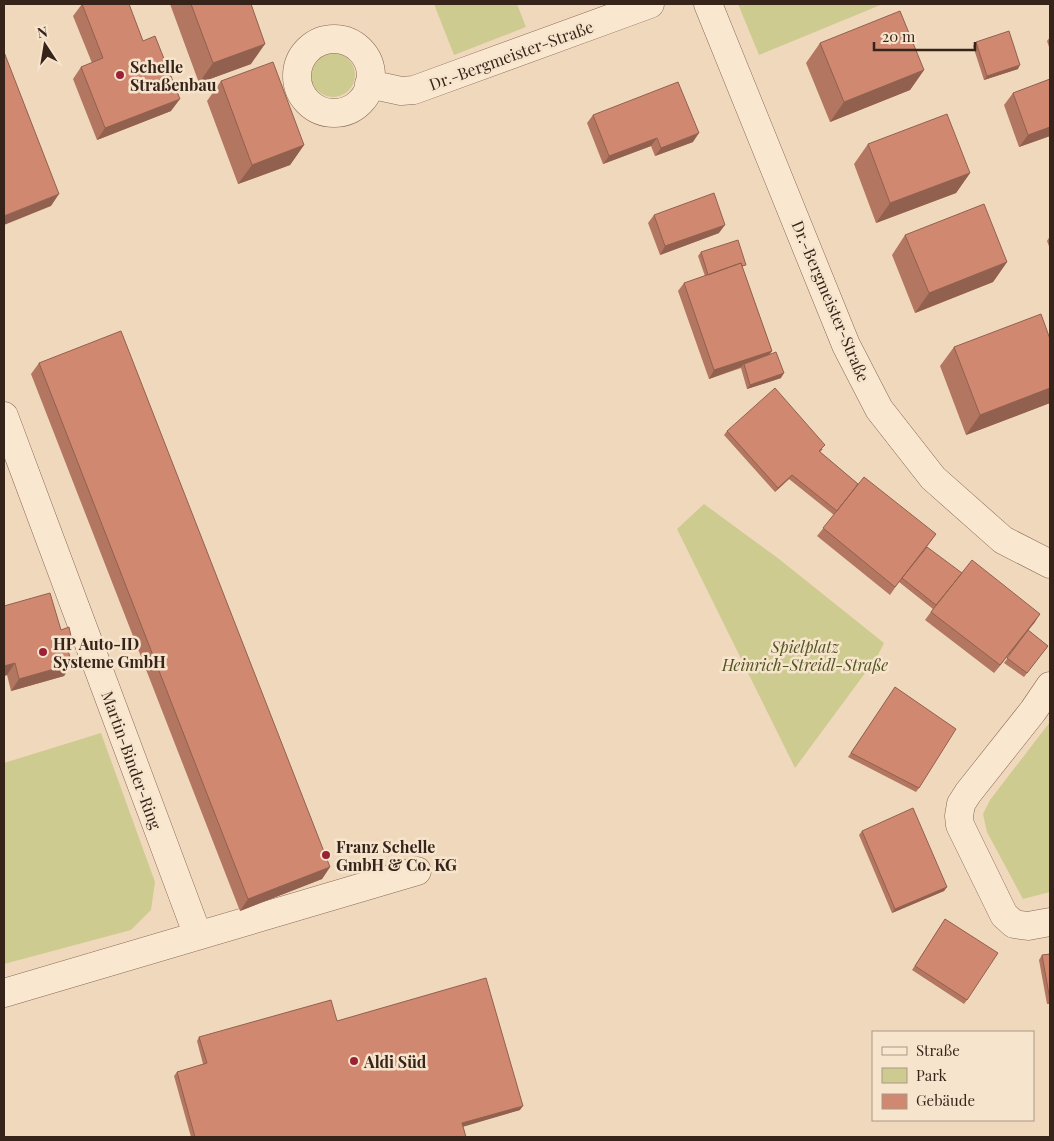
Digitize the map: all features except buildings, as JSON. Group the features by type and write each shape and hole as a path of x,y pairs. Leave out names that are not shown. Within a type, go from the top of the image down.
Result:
{"street":[{"name":"Dr.-Bergmeister-Straße","path":"370,84 402,91 414,90 650,4"},
{"name":"Dr.-Bergmeister-Straße","path":"708,4 846,345 880,409 933,478 1003,540 1050,564"},
{"name":"Martin-Binder-Ring","path":"4,416 198,936"},
{"path":"1050,686 1033,711 968,793 961,804 959,816 963,833 1004,915 1014,924 1028,926 1050,922"},
{"path":"4,993 416,871"}],"green space":[{"path":"434,4 517,4 526,27 454,55"},
{"path":"738,4 883,4 759,55"},
{"path":"329,53 337,53 349,59 355,75 349,91 337,97 329,97 317,91 311,79 311,71 317,59"},
{"name":"Spielplatz Heinrich-Streidl-Straße","path":"704,504 779,559 884,643 877,657 795,768 677,529"},
{"path":"1050,722 1050,892 1023,899 987,832 983,814 990,800"},
{"path":"101,733 155,882 151,910 131,930 4,964 4,763"}],"place":[{"name":"Schelle Straßenbau","path":"120,75"},
{"name":"HP Auto-ID Systeme GmbH","path":"43,652"},
{"name":"Franz Schelle GmbH & Co. KG","path":"326,855"},
{"name":"Aldi Süd","path":"354,1061"}]}
